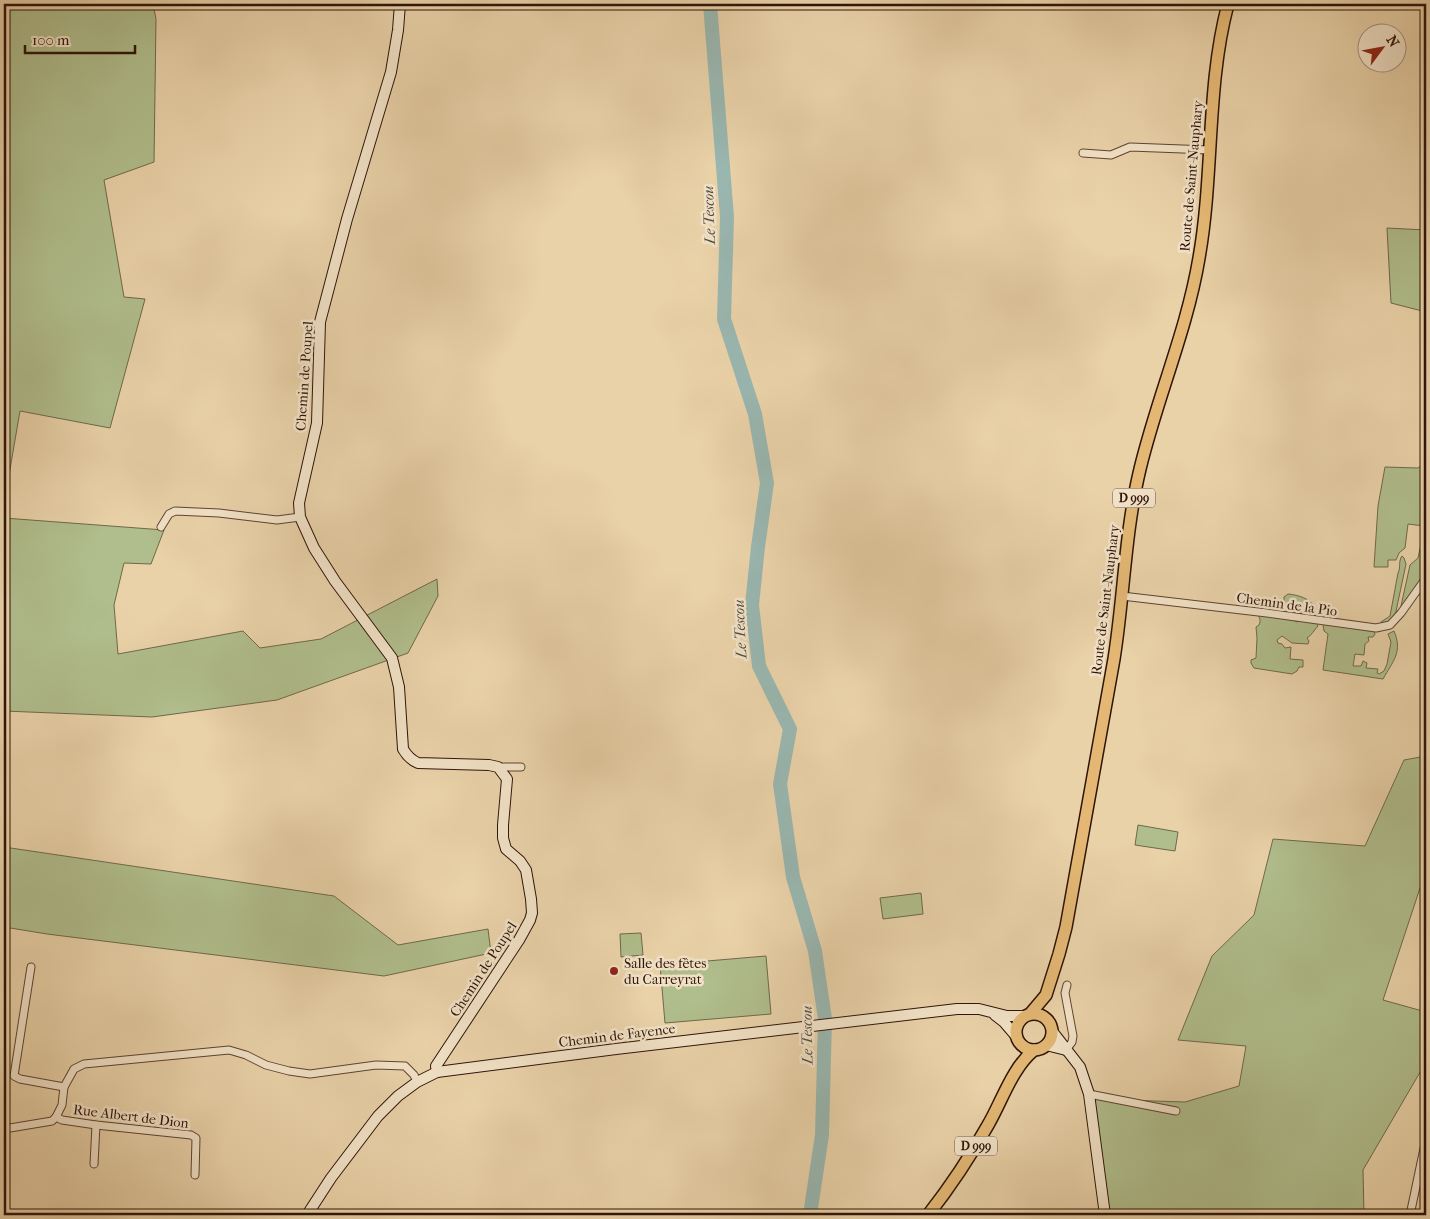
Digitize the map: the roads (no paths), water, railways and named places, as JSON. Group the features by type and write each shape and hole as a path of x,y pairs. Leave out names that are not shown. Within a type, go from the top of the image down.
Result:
{"main road":[{"name":"Route de Saint-Nauphary","path":"1047,1019 1046,995 1066,927 1114,659 1137,484 1152,422 1186,314 1199,262 1205,219 1216,64 1228,4"},
{"name":"Route de Saint-Nauphary","path":"1027,1015 1046,995"},
{"path":"1038,1014 1047,1019 1052,1031 1051,1039 1040,1049 1034,1050 1024,1047 1017,1038 1017,1025 1027,1015 1038,1014"},
{"name":"D 999","path":"1016,1071 1019,1056 1017,1038"},
{"name":"D 999","path":"928,1215 978,1143 1016,1071 1025,1058 1034,1050"}],"street":[{"name":"Chemin de Poupel","path":"400,4 391,72 346,219 320,322 317,423 299,503 300,516 314,548 335,581 392,658 400,687 403,749 412,761 418,763 521,767"},
{"path":"1083,153 1111,155 1130,147 1210,150"},
{"path":"161,527 169,514 175,511 219,513 277,520 300,516"},
{"name":"Chemin de la Pio","path":"1122,596 1376,628 1390,625 1426,578"},
{"name":"Chemin de Poupel","path":"437,1072 436,1066 519,940 531,916 531,898 526,870 520,860 506,849 503,838 507,779 498,767"},
{"path":"31,968 14,1076 20,1079 64,1087"},
{"path":"1066,1050 1072,1042 1073,1036 1066,993 1067,985"},
{"name":"Chemin de Fayence","path":"307,1215 331,1178 378,1116 398,1096 417,1082 437,1072 616,1048 957,1009 979,1010 1008,1016 1027,1015"},
{"path":"994,1014 1004,1022 1017,1038"},
{"path":"1052,1031 1080,1067 1089,1094 1105,1215"},
{"path":"1046,1045 1066,1050"},
{"path":"4,1129 52,1121 62,1105 64,1087 74,1069 84,1064 229,1050 246,1055 266,1065 310,1074 376,1065 405,1066 414,1075 417,1082"},
{"path":"1089,1094 1176,1112"},
{"name":"Rue Albert de Dion","path":"56,1117 62,1120 96,1125 191,1135 196,1138 194,1175"},
{"path":"94,1164 96,1125"},
{"path":"1410,1215 1426,1139"}],"waterway":[{"name":"Le Tescou","path":"710,4 727,217 724,319 755,414 767,483 752,605 759,666 790,729 780,784 793,877 815,951 825,1019 822,1135 810,1215"}],"place":[{"name":"Salle des fêtes du Carreyrat","path":"614,971"}]}
